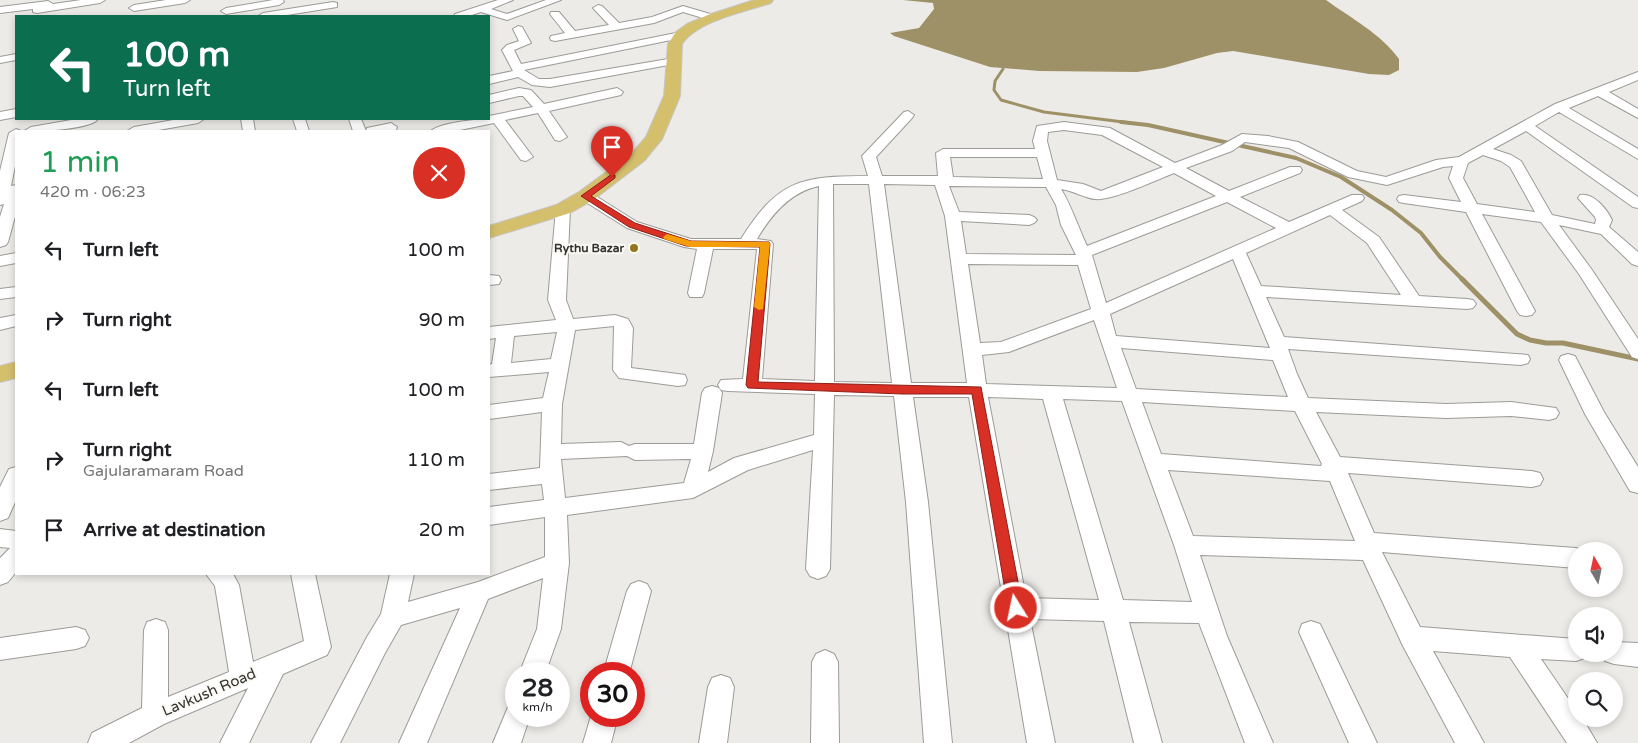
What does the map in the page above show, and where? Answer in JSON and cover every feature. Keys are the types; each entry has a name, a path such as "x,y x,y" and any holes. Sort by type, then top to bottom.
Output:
{"main road":[{"path":"490,232 564,209 586,196 638,157 654,139 672,96 675,44 681,34 713,18 767,0"},
{"path":"0,374 15,370"},
{"path":"0,380 15,375"}],"street":[{"path":"134,8 185,0"},
{"path":"225,8 251,0"},
{"path":"225,8 293,0"},
{"path":"490,24 556,0"},
{"path":"462,15 502,1"},
{"path":"268,15 332,2 339,15"},
{"path":"0,10 97,3"},
{"path":"167,3 167,15"},
{"path":"598,8 616,26"},
{"path":"481,9 507,17"},
{"path":"554,38 661,18 683,9 713,18"},
{"path":"555,14 573,35"},
{"path":"518,30 525,43 511,47 508,50 519,70 536,82 550,83 674,61"},
{"path":"490,80 519,70 681,34"},
{"path":"0,60 15,57"},
{"path":"746,244 760,220 780,198 807,184 826,180 943,180 1051,183 1078,187 1095,195 1103,195 1227,148 1242,138 1255,138 1293,145 1353,174 1387,181 1441,163 1462,161 1559,107 1638,76"},
{"path":"1599,91 1638,114"},
{"path":"490,120 618,92"},
{"path":"490,99 527,93 541,108 560,137"},
{"path":"1559,107 1638,156"},
{"path":"0,116 15,113"},
{"path":"908,114 868,156 876,180 917,502 938,743"},
{"path":"497,118 526,158"},
{"path":"35,130 88,120"},
{"path":"139,130 193,120"},
{"path":"445,130 488,120"},
{"path":"375,130 390,125"},
{"path":"1259,743 1207,612 1185,545 1109,341 1084,257 1069,225 1064,205 1051,183 1040,141 1042,129 1064,126 1105,131 1288,228"},
{"path":"1526,126 1638,204"},
{"path":"0,134 15,133"},
{"path":"0,201 15,141"},
{"path":"1482,150 1506,158 1516,164 1546,218 1586,273 1638,352"},
{"path":"1041,743 977,390 954,216 943,180 943,153 1043,153"},
{"path":"1462,161 1456,178 1526,311"},
{"path":"959,259 1084,257 1227,196 1295,170"},
{"path":"818,569 824,439 826,180"},
{"path":"7,235 15,194"},
{"path":"586,196 632,225 690,244 765,244 752,385"},
{"path":"971,349 1003,348 1100,312 1357,198"},
{"path":"1585,198 1602,215 1604,220 1600,229"},
{"path":"1404,199 1546,218 1600,229 1606,231 1638,260"},
{"path":"537,662 549,629 556,563 556,509 551,476 552,404 566,325 557,300 564,209"},
{"path":"1331,209 1373,240 1414,301"},
{"path":"954,216 1029,220"},
{"path":"696,293 706,243"},
{"path":"1237,250 1301,405 1333,464 1370,551 1412,638 1470,743"},
{"path":"0,261 15,258"},
{"path":"1254,291 1467,304"},
{"path":"0,294 15,292"},
{"path":"558,365 495,371 498,332 615,320 622,323 622,370 626,374 678,380"},
{"path":"0,324 15,321"},
{"path":"1109,341 1521,359"},
{"path":"1568,360 1595,414 1638,485"},
{"path":"693,490 720,389 752,385 1051,392 1301,405 1446,411 1511,409 1549,413"},
{"path":"1051,392 1114,611 1148,743"},
{"path":"490,412 552,404"},
{"path":"490,516 556,509 693,490 741,464 824,439"},
{"path":"551,452 703,451"},
{"path":"1154,461 1327,474 1333,464"},
{"path":"1333,464 1532,479"},
{"path":"490,482 551,476"},
{"path":"0,512 15,477"},
{"path":"0,538 15,540"},
{"path":"1370,551 1375,542 1568,557"},
{"path":"1185,545 1370,551"},
{"path":"393,617 479,592 556,563"},
{"path":"220,575 227,585 243,678"},
{"path":"303,575 318,647"},
{"path":"325,743 376,645 393,617 402,575"},
{"path":"619,662 639,591"},
{"path":"413,743 479,592"},
{"path":"1016,608 1207,612"},
{"path":"155,715 156,630"},
{"path":"1311,632 1363,743"},
{"path":"0,649 76,638"},
{"path":"1412,638 1568,649"},
{"path":"1517,645 1583,743"},
{"name":"Lavkush Road","path":"102,743 155,715 318,647"},
{"path":"825,662 825,743"},
{"path":"234,743 275,664"},
{"path":"713,743 720,687"},
{"path":"507,743 513,727"},
{"path":"597,743 602,727"}],"shaded area":[{"path":"903,0 1326,0 1383,41 1399,59 1399,70 1389,75 1369,74 1233,51 1217,53 1164,68 1137,72 1039,71 990,67 894,36 890,33 919,28 934,9 933,3"}],"waterway":[{"path":"1003,69 995,81 994,90 1001,100 1044,112 1131,123"},
{"path":"1121,122 1148,125 1296,158 1341,177 1392,210 1421,233 1440,257 1517,334 1530,340 1546,343 1563,343 1638,359"}],"slow traffic":[{"path":"667,237 690,244 765,244 759,307"}],"place":[{"name":"Rythu Bazar","path":"634,248"}],"route":[{"path":"612,177 586,196 632,225 690,244 765,244 752,385 902,390 977,390 1016,608"}]}
